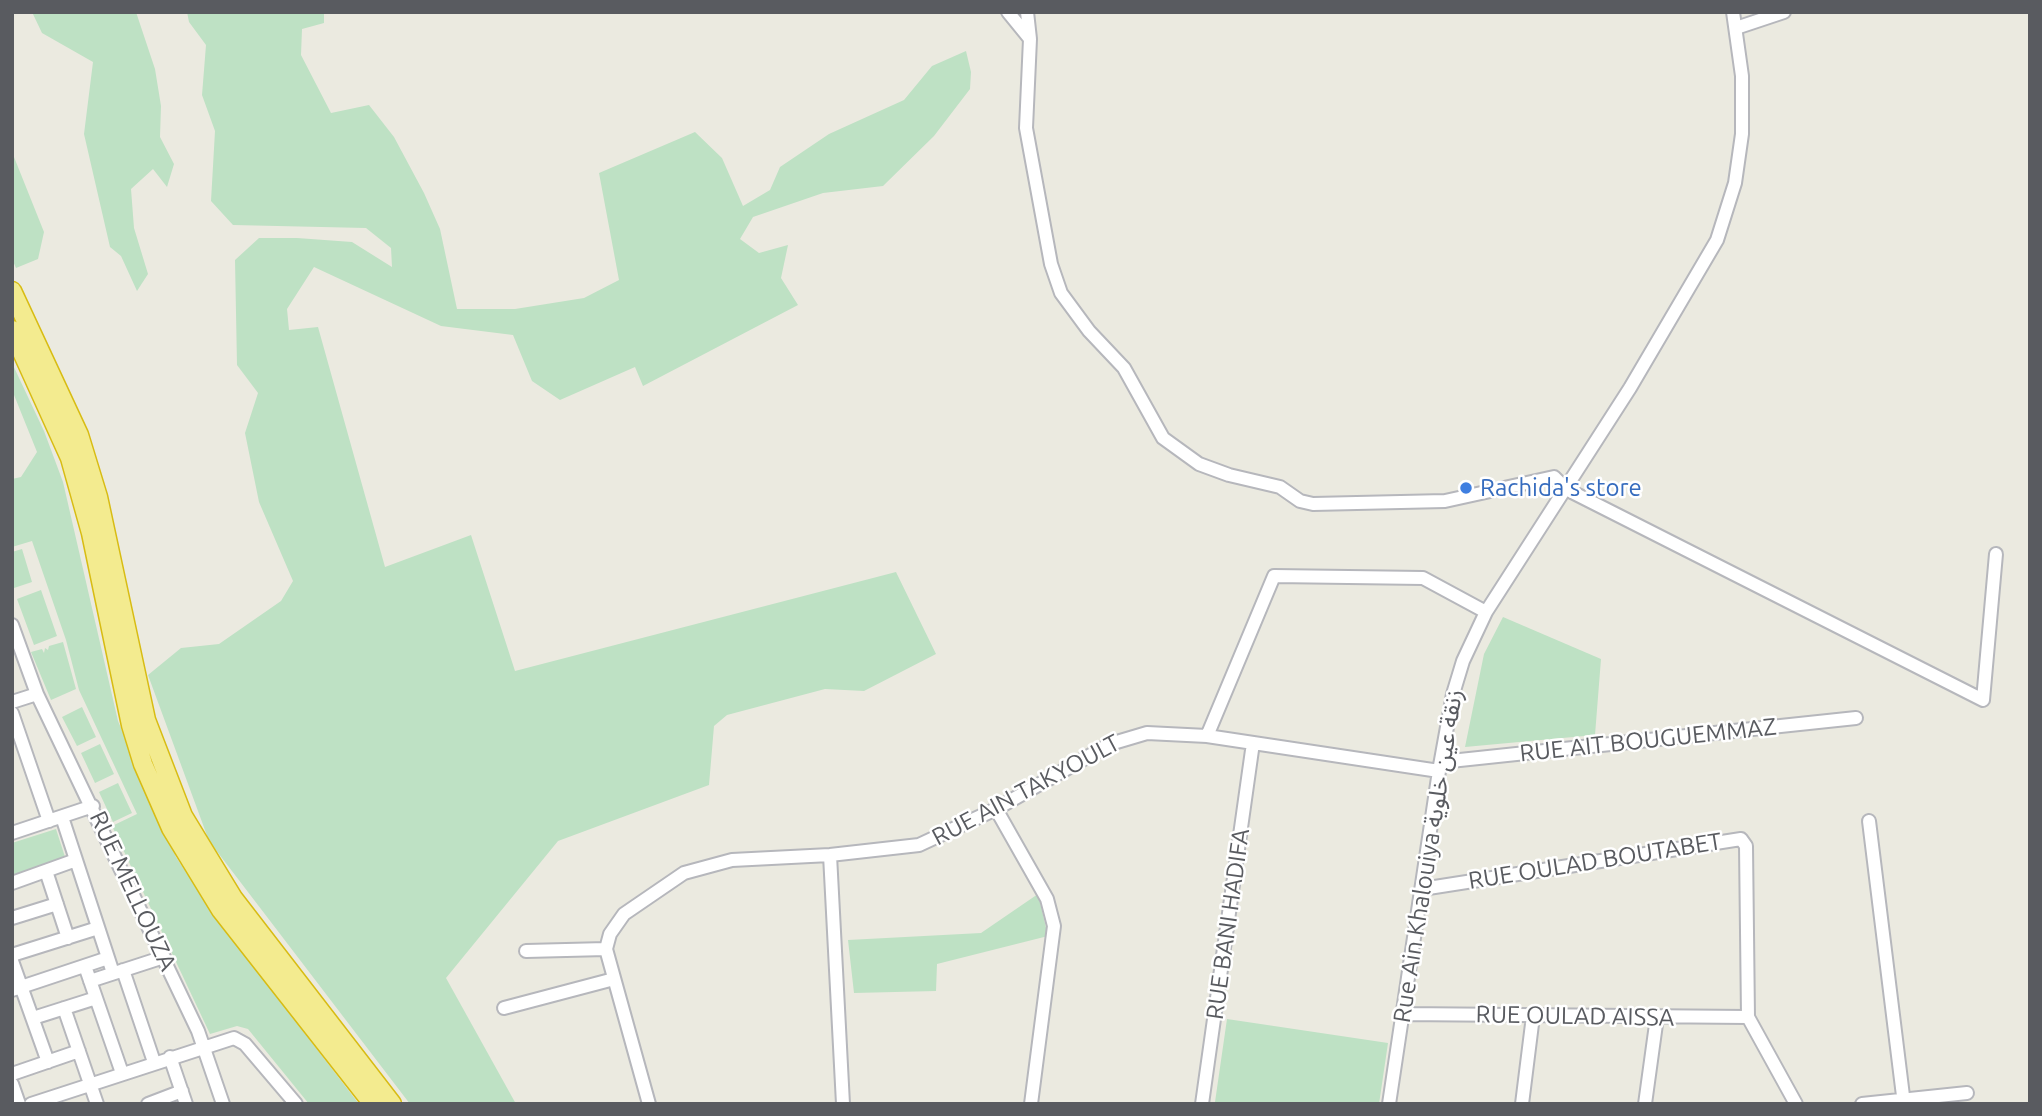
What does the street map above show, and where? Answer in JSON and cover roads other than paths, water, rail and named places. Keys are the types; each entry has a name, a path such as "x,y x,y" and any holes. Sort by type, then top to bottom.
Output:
{"highway":[{"path":"12,290 79,435 98,497 146,720 183,816 233,898 392,1104"},
{"path":"12,330 70,458 91,533 131,725 143,764 171,828 221,910 373,1104"}],"street":[{"path":"1008,12 1030,39"},
{"path":"1027,12 1030,39 1026,128 1056,280 1066,303 1128,374 1154,427 1170,445 1208,468 1280,486 1300,501 1313,504 1445,501 1553,477 1566,489 1983,700 1996,554"},
{"name":"Rue Ain Khalouiya زنقة عين خلوية","path":"1390,1104 1453,694 1467,650 1486,611 1566,489 1698,277 1717,240 1735,183 1742,134 1742,76 1733,12"},
{"path":"1736,28 1784,12"},
{"path":"1207,736 1270,580 1276,575 1423,578 1486,611"},
{"name":"RUE MELLOUZA","path":"12,625 37,694 93,806 203,1045 223,1104"},
{"path":"12,702 37,694"},
{"path":"12,713 49,821"},
{"name":"RUE AIT BOUGUEMMAZ","path":"1440,766 1856,718"},
{"name":"RUE AIN TAKYOULT","path":"606,949 610,934 624,914 684,873 732,860 830,855 919,845 996,809 1110,744 1133,735 1207,736 1440,766"},
{"name":"RUE BANI HADIFA","path":"1202,1104 1254,744"},
{"path":"13,831 93,806"},
{"path":"996,809 1047,899 1054,926 1031,1104"},
{"path":"62,817 108,958 118,972 154,1062"},
{"path":"1869,821 1904,1102"},
{"name":"RUE OULAD BOUTABET","path":"1422,889 1741,839 1746,846 1748,1017 1796,1104"},
{"path":"830,855 843,1104"},
{"path":"12,883 76,860"},
{"path":"46,871 68,937"},
{"path":"12,918 57,904"},
{"path":"12,955 98,928"},
{"path":"526,951 606,949 649,1104"},
{"path":"90,981 164,957"},
{"path":"17,988 108,958"},
{"path":"12,961 17,988 33,1018 48,1062"},
{"path":"85,966 122,1073"},
{"path":"504,1008 614,979"},
{"path":"33,1018 96,998"},
{"path":"64,1008 97,1104"},
{"name":"RUE OULAD AISSA","path":"1402,1014 1748,1017"},
{"path":"1522,1104 1533,1016"},
{"path":"1646,1104 1657,1017"},
{"path":"31,1104 61,1099 90,1084 203,1045 234,1038 240,1040 296,1104"},
{"path":"12,1074 79,1051"},
{"path":"153,1103 184,1097 170,1057"},
{"path":"12,1084 19,1104"},
{"path":"1862,1104 1966,1094"}],"place":[{"name":"Rachida's store","path":"1466,488"}]}
